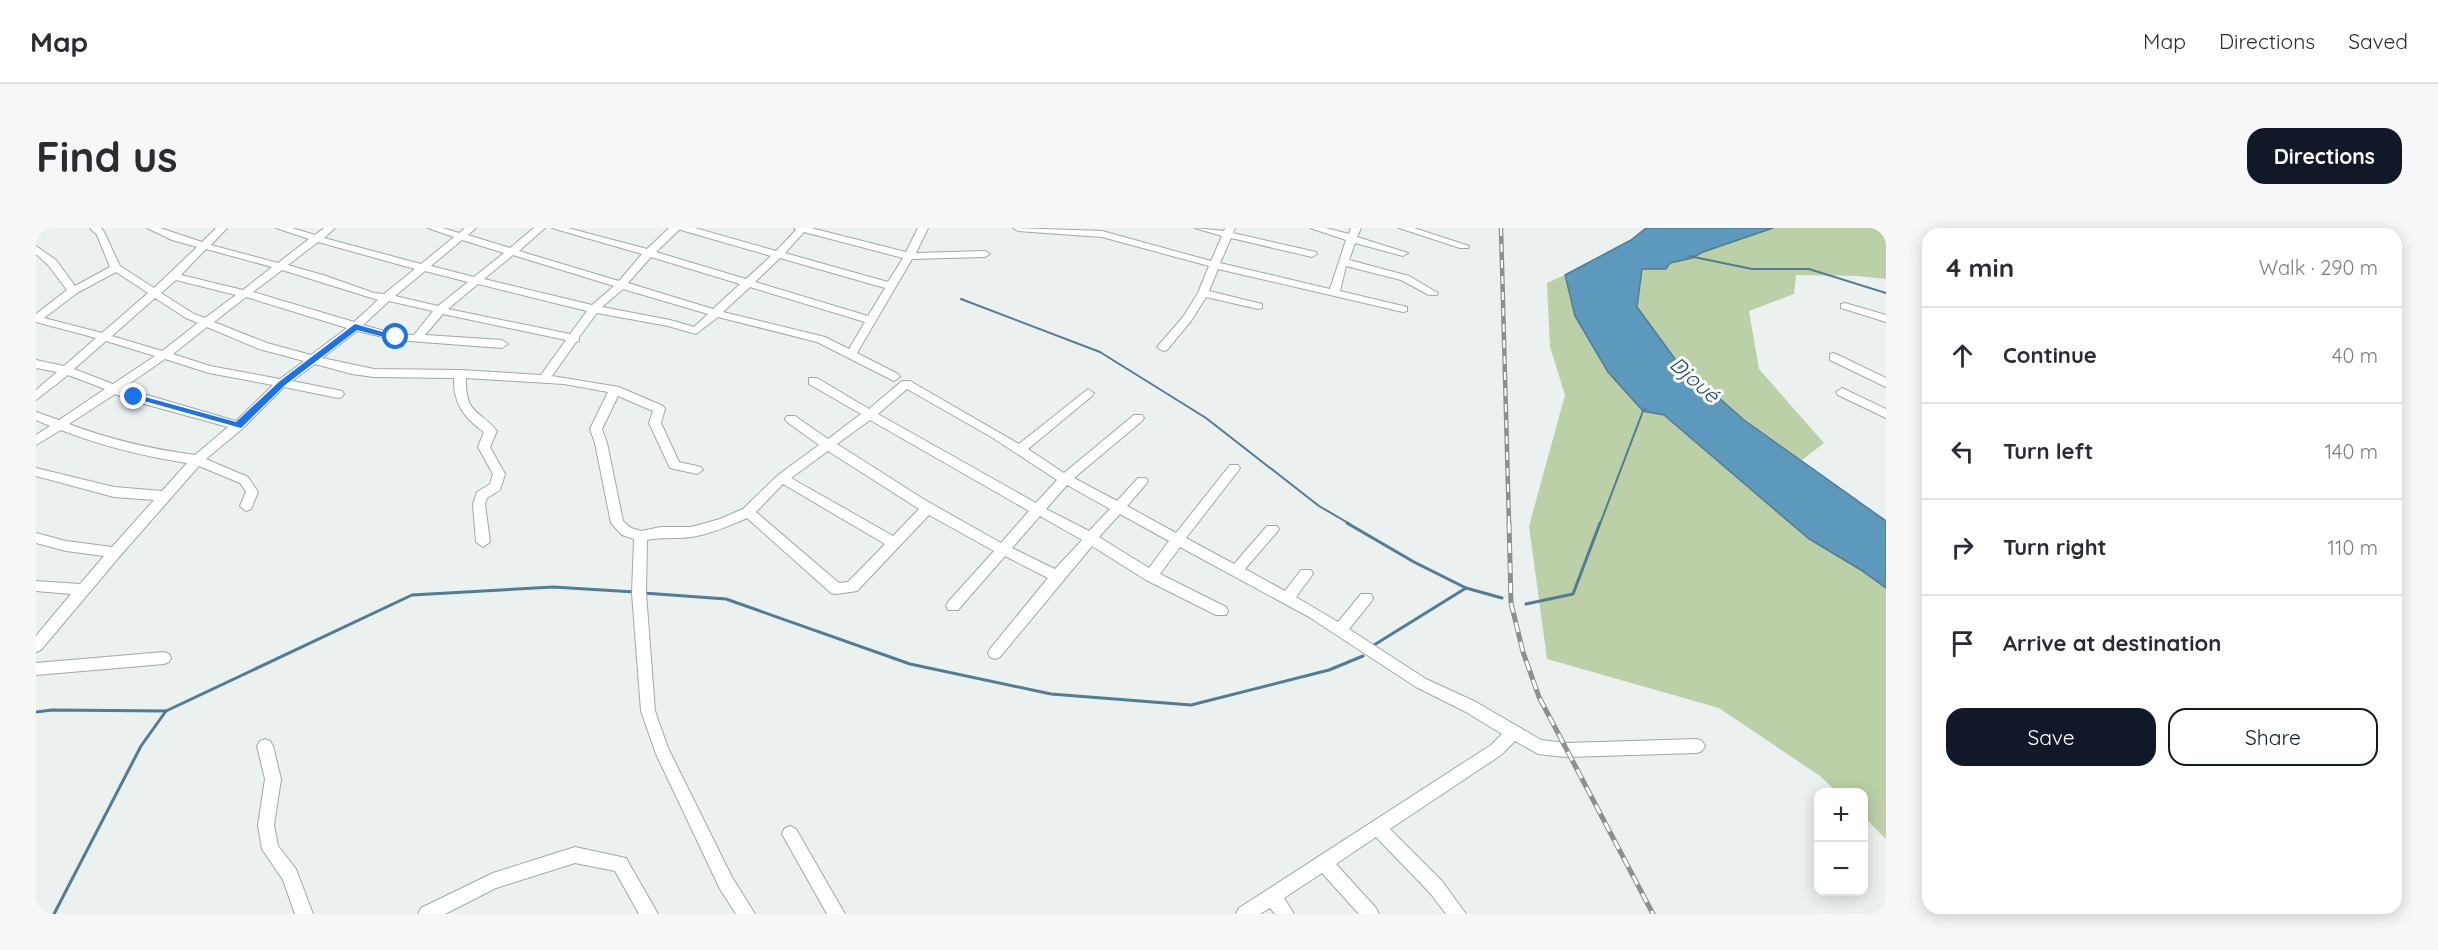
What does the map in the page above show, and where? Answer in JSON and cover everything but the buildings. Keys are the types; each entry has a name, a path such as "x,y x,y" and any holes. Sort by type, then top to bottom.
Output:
{"street":[{"path":"95,228 101,234 116,268 153,293 205,323 263,346 352,370 374,373 460,374 564,380 615,390 659,409 655,423 674,465 697,470"},
{"path":"152,228 372,296 575,339"},
{"path":"36,396 174,276 222,228"},
{"path":"281,228 474,280 594,309 669,323 696,332 778,255 801,228 909,256 985,254"},
{"path":"36,441 164,355 330,228"},
{"path":"433,228 466,232 511,250 620,286 715,314 821,339 852,353 867,364 894,377"},
{"path":"417,338 440,310 540,228"},
{"path":"558,228 649,253 869,320"},
{"path":"543,380 575,339 594,309 620,286 675,228"},
{"path":"684,228 891,286"},
{"path":"852,353 923,228"},
{"path":"1018,228 1104,231 1215,265 1403,309"},
{"path":"1200,228 1229,231 1312,254"},
{"path":"1315,228 1354,233 1403,253"},
{"path":"1404,228 1464,246"},
{"path":"1163,347 1187,319 1203,293 1229,231"},
{"path":"36,646 197,460 238,426 282,383 315,360 466,232"},
{"path":"1334,293 1354,233"},
{"path":"36,249 46,255 56,266 73,291"},
{"path":"1343,262 1405,278 1433,293"},
{"path":"36,319 73,291 116,268"},
{"path":"174,276 275,301 355,327 396,337 502,344"},
{"path":"1203,293 1258,306"},
{"path":"1845,306 1886,320"},
{"path":"36,319 105,337 209,369 338,394"},
{"path":"1833,357 1886,383"},
{"path":"36,364 67,370 114,390 238,426"},
{"path":"460,374 459,397 468,412 491,431 484,447 499,474 496,487 481,495 479,504 483,542"},
{"path":"813,381 1090,538 1151,576 1221,611"},
{"path":"615,390 599,421 596,435 601,443 617,523 627,532 641,536 661,532 701,531 748,512 782,478 870,414 906,384 1021,449 1065,479 1287,598 1421,683 1471,707 1538,747 1566,750 1697,746"},
{"path":"1842,392 1886,414"},
{"path":"1021,449 1088,393"},
{"path":"36,416 104,442 150,453 197,460 244,480 252,492 246,506"},
{"path":"953,606 1065,479 1137,418"},
{"path":"791,419 928,508 1001,550 1057,576"},
{"path":"1151,576 1177,539 1205,509 1234,468"},
{"path":"36,471 114,492 164,496"},
{"path":"782,478 895,543"},
{"path":"995,653 1057,576 1142,481"},
{"path":"748,512 836,589 852,587 928,508"},
{"path":"1236,570 1272,529"},
{"path":"641,536 639,593 648,711 661,749 721,873 746,914"},
{"path":"36,538 66,546 115,552"},
{"path":"1287,598 1306,574"},
{"path":"36,586 83,590"},
{"path":"1340,630 1366,598"},
{"path":"36,669 164,658"},
{"path":"1245,914 1496,750 1513,733"},
{"path":"264,746 273,779 266,825 270,849 290,874 304,914"},
{"path":"1377,827 1409,858 1457,914"},
{"path":"790,834 836,914"},
{"path":"427,914 493,881 575,855 620,864 650,914"},
{"path":"1324,863 1370,914"},
{"path":"1272,896 1286,914"}],"green space":[{"path":"1773,228 1886,228 1886,279 1796,275 1794,294 1749,311 1759,369 1824,443 1802,460 1744,420 1675,359 1637,307 1641,268 1665,269 1670,263 1692,258 1703,252"},
{"path":"1565,275 1575,316 1608,372 1643,411 1664,415 1809,539 1886,588 1886,839 1868,821 1868,788 1833,788 1820,776 1719,708 1547,659 1529,526 1565,395 1550,347 1547,283"}],"water":[{"name":"Djoué","path":"1646,228 1773,228 1703,252 1692,258 1670,263 1666,269 1642,269 1637,307 1675,359 1744,420 1886,521 1886,588 1809,539 1664,415 1643,411 1608,372 1575,316 1565,275 1631,240"}],"waterway":[{"path":"1689,256 1752,269 1809,269 1886,293"},
{"path":"961,299 1100,352 1206,418 1319,506 1350,524"},
{"path":"1600,524 1643,411 1646,409"},
{"path":"1347,523 1414,562 1466,588"},
{"path":"1526,604 1573,594 1600,523"},
{"path":"166,711 412,595 553,587 635,592"},
{"path":"1374,645 1466,588"},
{"path":"1466,588 1502,598"},
{"path":"644,593 726,599 910,664 1051,694 1191,705 1329,670 1363,656"},
{"path":"36,712 52,710 166,711"},
{"path":"54,914 141,746 166,711"}],"railway":[{"path":"1501,228 1509,524"},
{"path":"1509,523 1511,603 1523,652 1539,697 1653,914"}],"route":[{"path":"134,397 238,426 282,383 315,360 355,327 396,337"}]}
